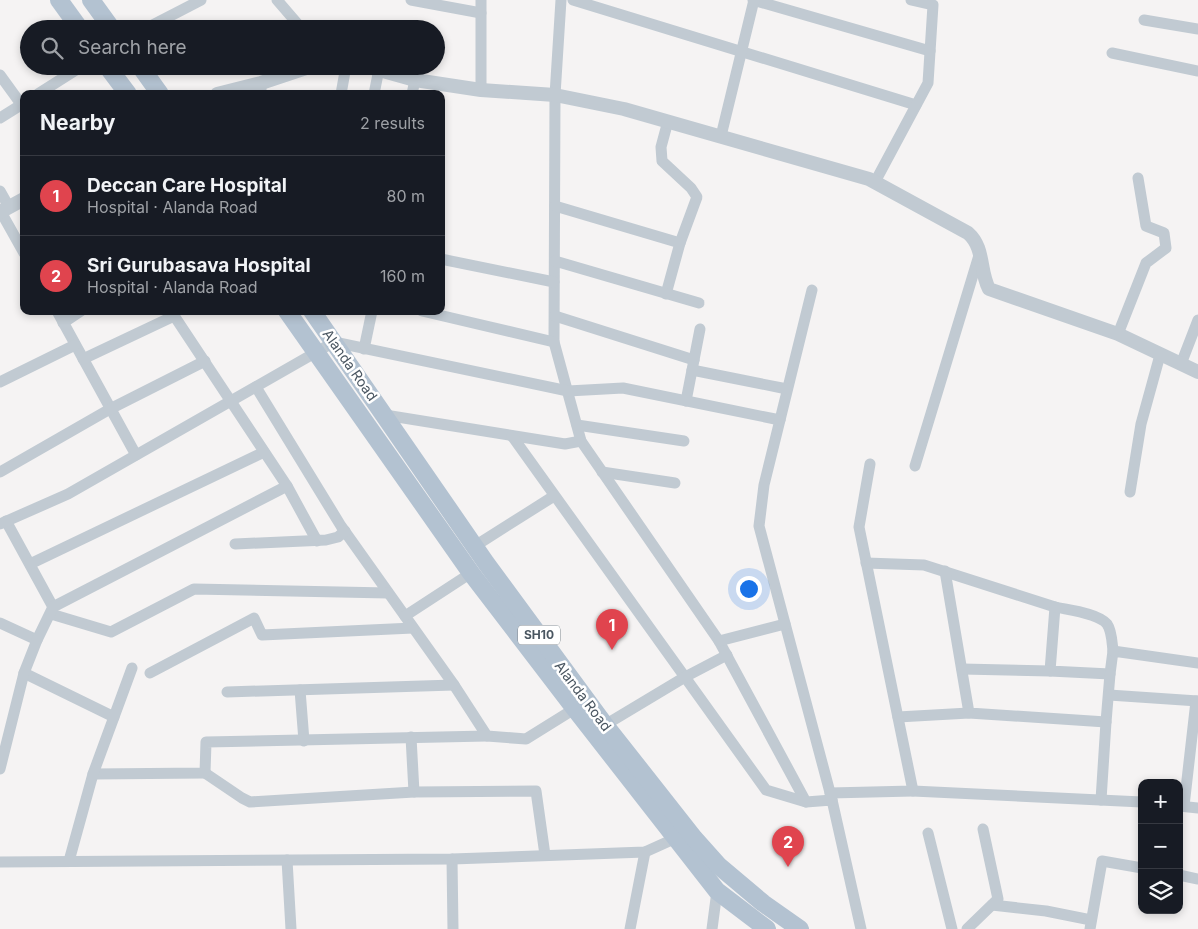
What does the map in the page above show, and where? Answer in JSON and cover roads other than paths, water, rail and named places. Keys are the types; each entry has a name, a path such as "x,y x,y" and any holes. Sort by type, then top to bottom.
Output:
{"main road":[{"path":"59,0 73,20"},
{"path":"91,0 105,20"},
{"path":"114,75 125,90"},
{"path":"146,75 157,90"},
{"name":"Alanda Road","path":"290,315 471,573 581,705 605,725 694,838 719,866 763,903 800,929"},
{"name":"Alanda Road","path":"315,315 475,546 581,705 676,838 717,891 768,929"}],"street":[{"path":"162,20 201,0"},
{"path":"277,0 294,20"},
{"path":"411,0 481,13"},
{"path":"481,0 481,90"},
{"path":"561,0 555,94 554,342 581,442 719,641 806,802"},
{"path":"572,0 916,105"},
{"path":"721,136 754,0 930,51"},
{"path":"875,182 928,84 933,5 911,0"},
{"path":"1144,20 1198,30"},
{"path":"1112,52 1198,71"},
{"path":"0,75 20,101"},
{"path":"44,90 68,75"},
{"path":"261,89 292,75"},
{"path":"341,90 344,75"},
{"path":"375,90 378,75"},
{"path":"391,75 414,87 555,94 624,108 869,179 968,233 975,240 980,251 985,282 989,289 1118,334 1198,372"},
{"path":"0,118 20,105"},
{"path":"666,294 680,243 696,197 691,188 662,161 661,147 668,121"},
{"path":"1118,334 1146,264 1166,248 1164,233 1146,226 1138,178"},
{"path":"0,191 3,210 20,245"},
{"path":"3,210 20,201"},
{"path":"555,206 680,243"},
{"path":"915,466 980,251"},
{"path":"445,260 554,282"},
{"path":"555,260 699,303"},
{"path":"812,290 764,485 758,526 832,796 860,929"},
{"path":"59,315 136,455"},
{"path":"63,323 75,315"},
{"path":"83,359 170,315"},
{"path":"173,315 287,486 316,541"},
{"path":"364,349 371,315"},
{"path":"439,315 554,342"},
{"path":"554,316 693,365 787,389"},
{"path":"1180,364 1198,320"},
{"path":"686,401 700,329"},
{"path":"388,593 194,589 111,632 52,611 30,564 3,522 68,494 334,342 568,391 623,388 780,420"},
{"path":"0,382 75,345"},
{"path":"1130,492 1141,424 1160,355"},
{"path":"0,472 110,409 204,360"},
{"path":"256,387 345,531 454,685 487,736"},
{"path":"385,415 565,444 581,442"},
{"path":"577,425 684,441"},
{"path":"512,436 766,790 806,802 832,796 913,791 1138,802"},
{"path":"30,564 264,452"},
{"path":"870,464 859,527 913,791"},
{"path":"602,472 675,483"},
{"path":"0,769 24,673 37,640 52,611 287,486"},
{"path":"475,546 554,496"},
{"path":"235,544 333,540 345,531"},
{"path":"866,563 924,564 1055,607 1094,616 1103,621 1110,630 1113,651 1101,800"},
{"path":"945,571 970,712"},
{"path":"405,616 471,573"},
{"path":"1050,671 1055,607"},
{"path":"150,673 254,618 262,635 413,628"},
{"path":"0,623 37,640"},
{"path":"719,641 785,624"},
{"path":"1113,651 1198,663"},
{"path":"605,725 685,677 727,655"},
{"path":"69,861 93,774 132,668"},
{"path":"962,669 1110,674"},
{"path":"24,673 114,716"},
{"path":"228,692 454,685"},
{"path":"300,690 304,741"},
{"path":"1109,695 1197,701 1183,799"},
{"path":"205,773 206,742 487,736 526,739 581,705"},
{"path":"898,717 970,712 1106,722"},
{"path":"411,737 414,792"},
{"path":"93,774 205,773 250,802 414,792 536,791 545,855"},
{"path":"1183,806 1198,808"},
{"path":"967,929 998,899 983,829"},
{"path":"928,833 952,929"},
{"path":"0,862 452,859 645,852 676,838 694,838"},
{"path":"630,929 645,852"},
{"path":"452,859 453,929"},
{"path":"287,860 291,929"},
{"path":"992,905 1046,911 1091,925 1102,861 1138,867"},
{"path":"1183,876 1198,878"},
{"path":"712,929 717,891"}],"place":[{"name":"Deccan Care Hospital","path":"612,650"},
{"name":"Sri Gurubasava Hospital","path":"788,867"}]}
